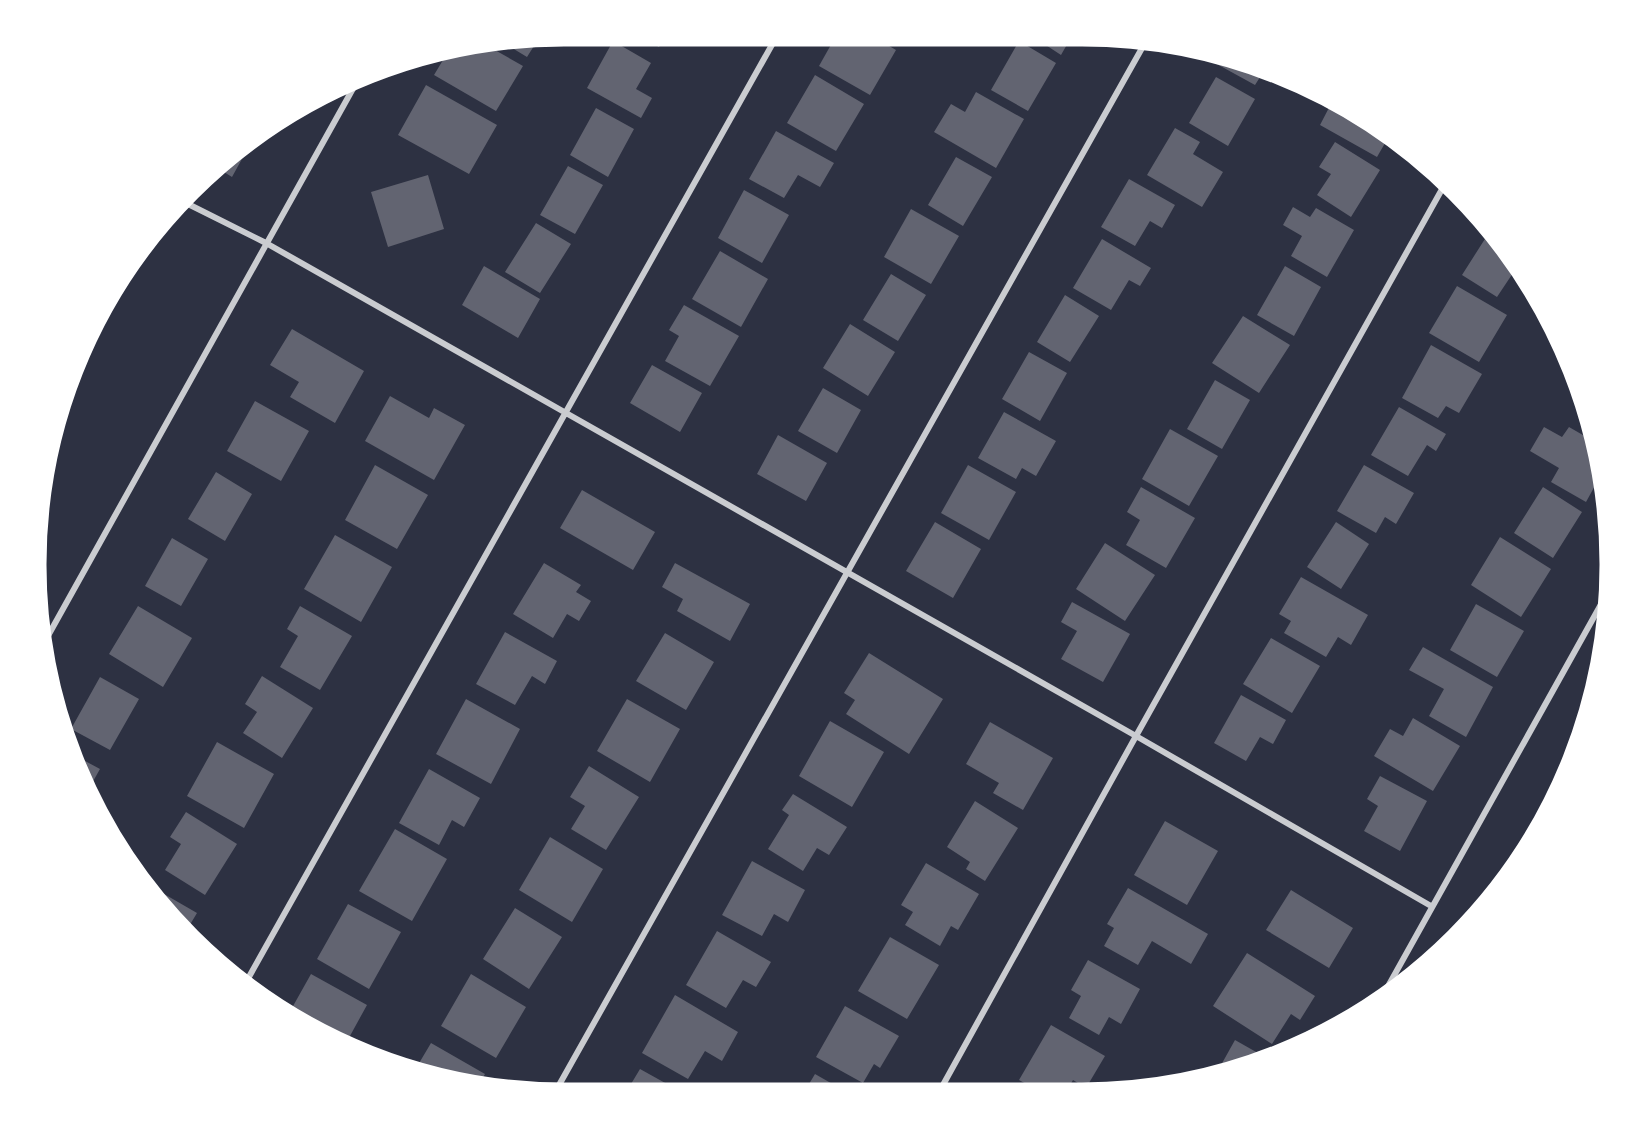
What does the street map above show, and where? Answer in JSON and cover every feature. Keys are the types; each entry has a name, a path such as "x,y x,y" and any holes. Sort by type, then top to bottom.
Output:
{"street":[{"path":"249,977 772,45"},
{"path":"560,1084 1142,48"},
{"path":"49,633 352,91"},
{"path":"944,1084 1441,190"},
{"path":"190,205 266,243 1136,736 1431,906"},
{"path":"1390,982 1599,609"}],"building":[{"path":"611,45 620,45 651,63 636,89 652,98 641,118 587,88"},
{"path":"831,45 888,45 896,50 870,95 819,66"},
{"path":"1017,45 1026,45 1056,63 1028,111 991,90"},
{"path":"1046,45 1067,45 1061,55"},
{"path":"534,46 527,57 512,48"},
{"path":"494,50 523,66 496,111 434,75 443,60"},
{"path":"1214,63 1260,77 1255,85"},
{"path":"815,75 864,104 836,151 787,123"},
{"path":"1216,77 1255,99 1228,146 1189,123"},
{"path":"426,85 497,125 469,174 398,135"},
{"path":"976,92 1024,119 996,168 934,132 951,104 965,112"},
{"path":"596,108 634,129 608,177 570,155"},
{"path":"1329,108 1385,143 1377,157 1320,125"},
{"path":"1175,128 1200,142 1193,154 1223,172 1202,207 1147,175"},
{"path":"776,131 834,163 820,187 798,175 784,198 749,179"},
{"path":"1335,142 1380,170 1351,217 1317,195 1331,174 1319,167"},
{"path":"244,155 232,177 224,172"},
{"path":"956,157 992,177 963,226 928,205"},
{"path":"568,166 603,185 575,234 540,215"},
{"path":"428,175 444,229 388,247 371,192"},
{"path":"1129,179 1175,205 1162,228 1150,221 1135,246 1101,227"},
{"path":"744,190 789,215 762,263 718,238"},
{"path":"1293,207 1310,217 1316,208 1354,230 1327,277 1291,256 1302,236 1283,225"},
{"path":"911,209 959,236 931,284 884,257"},
{"path":"536,223 571,244 540,293 505,272"},
{"path":"1486,238 1512,275 1497,297 1462,275"},
{"path":"1102,239 1151,268 1140,286 1129,280 1111,310 1073,288"},
{"path":"720,251 768,279 741,327 692,299"},
{"path":"484,266 540,299 518,338 462,305"},
{"path":"1285,266 1321,287 1294,336 1257,315"},
{"path":"891,274 926,295 898,341 863,320"},
{"path":"1457,286 1507,315 1479,362 1429,333"},
{"path":"1065,295 1099,316 1070,362 1037,342"},
{"path":"684,305 739,336 710,386 665,361 679,336 669,330"},
{"path":"1243,316 1290,345 1259,393 1212,363"},
{"path":"850,324 895,352 868,396 823,368"},
{"path":"292,329 364,371 335,423 290,397 299,382 270,365"},
{"path":"1431,345 1482,374 1459,413 1446,406 1438,418 1402,398"},
{"path":"1029,352 1067,373 1040,421 1002,399"},
{"path":"652,365 702,393 680,432 630,403"},
{"path":"1215,380 1250,400 1222,449 1187,429"},
{"path":"823,388 861,410 837,453 798,431"},
{"path":"390,396 429,418 434,408 465,425 434,480 365,441"},
{"path":"255,401 309,431 281,481 227,451"},
{"path":"1399,407 1446,434 1436,451 1427,445 1408,476 1371,455"},
{"path":"1004,412 1056,441 1036,476 1022,468 1016,479 978,458"},
{"path":"1544,427 1562,437 1569,427 1584,436 1595,486 1586,502 1551,482 1559,468 1530,451"},
{"path":"1170,429 1218,456 1189,506 1142,479"},
{"path":"778,435 827,463 806,501 757,474"},
{"path":"375,465 428,495 397,549 345,520"},
{"path":"968,465 1016,492 989,540 941,513"},
{"path":"1364,465 1414,493 1396,524 1385,517 1376,533 1337,511"},
{"path":"216,472 252,494 225,541 188,519"},
{"path":"1141,487 1195,518 1166,568 1126,545 1140,520 1127,512"},
{"path":"1543,487 1582,512 1553,558 1514,533"},
{"path":"582,490 655,532 633,570 560,528"},
{"path":"935,522 981,549 953,598 906,571"},
{"path":"1336,522 1369,544 1341,589 1307,567"},
{"path":"335,535 392,567 361,622 304,589"},
{"path":"1500,537 1551,569 1521,617 1471,585"},
{"path":"172,538 208,559 181,606 145,586"},
{"path":"1105,543 1155,575 1125,621 1076,589"},
{"path":"544,563 581,585 576,592 591,601 579,621 567,614 553,638 513,614"},
{"path":"675,563 750,604 730,641 677,611 683,599 662,587"},
{"path":"1301,577 1368,615 1351,645 1338,637 1326,657 1284,633 1291,621 1279,614"},
{"path":"1072,602 1130,634 1103,682 1061,659 1077,631 1061,622"},
{"path":"1476,604 1524,631 1497,677 1450,650"},
{"path":"138,606 192,638 163,687 109,654"},
{"path":"300,606 352,636 320,690 280,667 298,636 287,629"},
{"path":"505,632 557,661 545,684 532,676 515,705 476,684"},
{"path":"665,633 714,662 686,710 636,681"},
{"path":"1271,638 1320,666 1292,713 1243,684"},
{"path":"1423,647 1493,687 1466,737 1429,716 1444,689 1409,670"},
{"path":"869,653 943,699 909,754 846,714 855,700 844,693"},
{"path":"262,676 313,708 282,758 243,733 257,712 245,704"},
{"path":"100,677 139,699 110,750 72,727"},
{"path":"1241,695 1286,720 1273,744 1260,737 1246,761 1214,743"},
{"path":"466,699 520,729 491,784 436,754"},
{"path":"627,699 680,729 650,782 597,751"},
{"path":"1413,718 1460,746 1433,791 1374,756 1390,729 1403,736"},
{"path":"830,721 884,752 852,807 799,776"},
{"path":"990,722 1053,758 1023,810 993,793 999,783 966,764"},
{"path":"217,742 274,774 244,828 187,796"},
{"path":"84,760 100,769 93,781"},
{"path":"589,766 639,797 606,850 571,829 585,806 570,797"},
{"path":"429,769 480,798 464,827 452,820 439,845 399,823"},
{"path":"1380,776 1427,801 1400,851 1364,831 1378,806 1367,799"},
{"path":"793,794 847,827 829,855 817,848 803,871 768,849 789,815 782,810"},
{"path":"975,801 1018,828 985,881 966,869 970,862 947,847"},
{"path":"186,812 237,844 205,895 165,870 181,844 170,837"},
{"path":"1165,821 1218,851 1187,905 1134,875"},
{"path":"395,829 447,859 412,921 359,891"},
{"path":"550,837 603,869 572,922 519,890"},
{"path":"752,861 805,890 788,922 774,914 762,936 722,915"},
{"path":"926,863 979,894 958,930 951,926 940,946 905,925 913,912 901,905"},
{"path":"1128,888 1208,934 1191,964 1152,941 1138,965 1104,946 1114,928 1107,924"},
{"path":"1291,890 1353,928 1329,968 1266,930"},
{"path":"162,893 197,913 190,924"},
{"path":"348,904 401,932 369,989 317,959"},
{"path":"515,908 562,937 529,989 483,959"},
{"path":"717,931 771,962 756,987 743,980 726,1008 686,985"},
{"path":"890,937 939,965 907,1019 858,991"},
{"path":"1247,953 1315,996 1300,1020 1291,1014 1272,1044 1213,1006"},
{"path":"1088,960 1140,989 1121,1024 1109,1017 1099,1035 1069,1018 1081,996 1071,990"},
{"path":"311,974 367,1005 350,1037 293,1006"},
{"path":"471,974 526,1007 496,1058 441,1026"},
{"path":"675,995 738,1032 722,1061 705,1051 688,1079 642,1053"},
{"path":"845,1006 899,1036 880,1068 874,1064 863,1083 816,1057"},
{"path":"1051,1025 1105,1056 1088,1084 1080,1084 1073,1080 1071,1084 1026,1084 1019,1080"},
{"path":"1235,1040 1257,1053 1248,1056 1221,1064"},
{"path":"431,1043 485,1074 483,1078 419,1063"},
{"path":"640,1069 667,1084 631,1084"},
{"path":"815,1074 832,1084 809,1084"}]}
